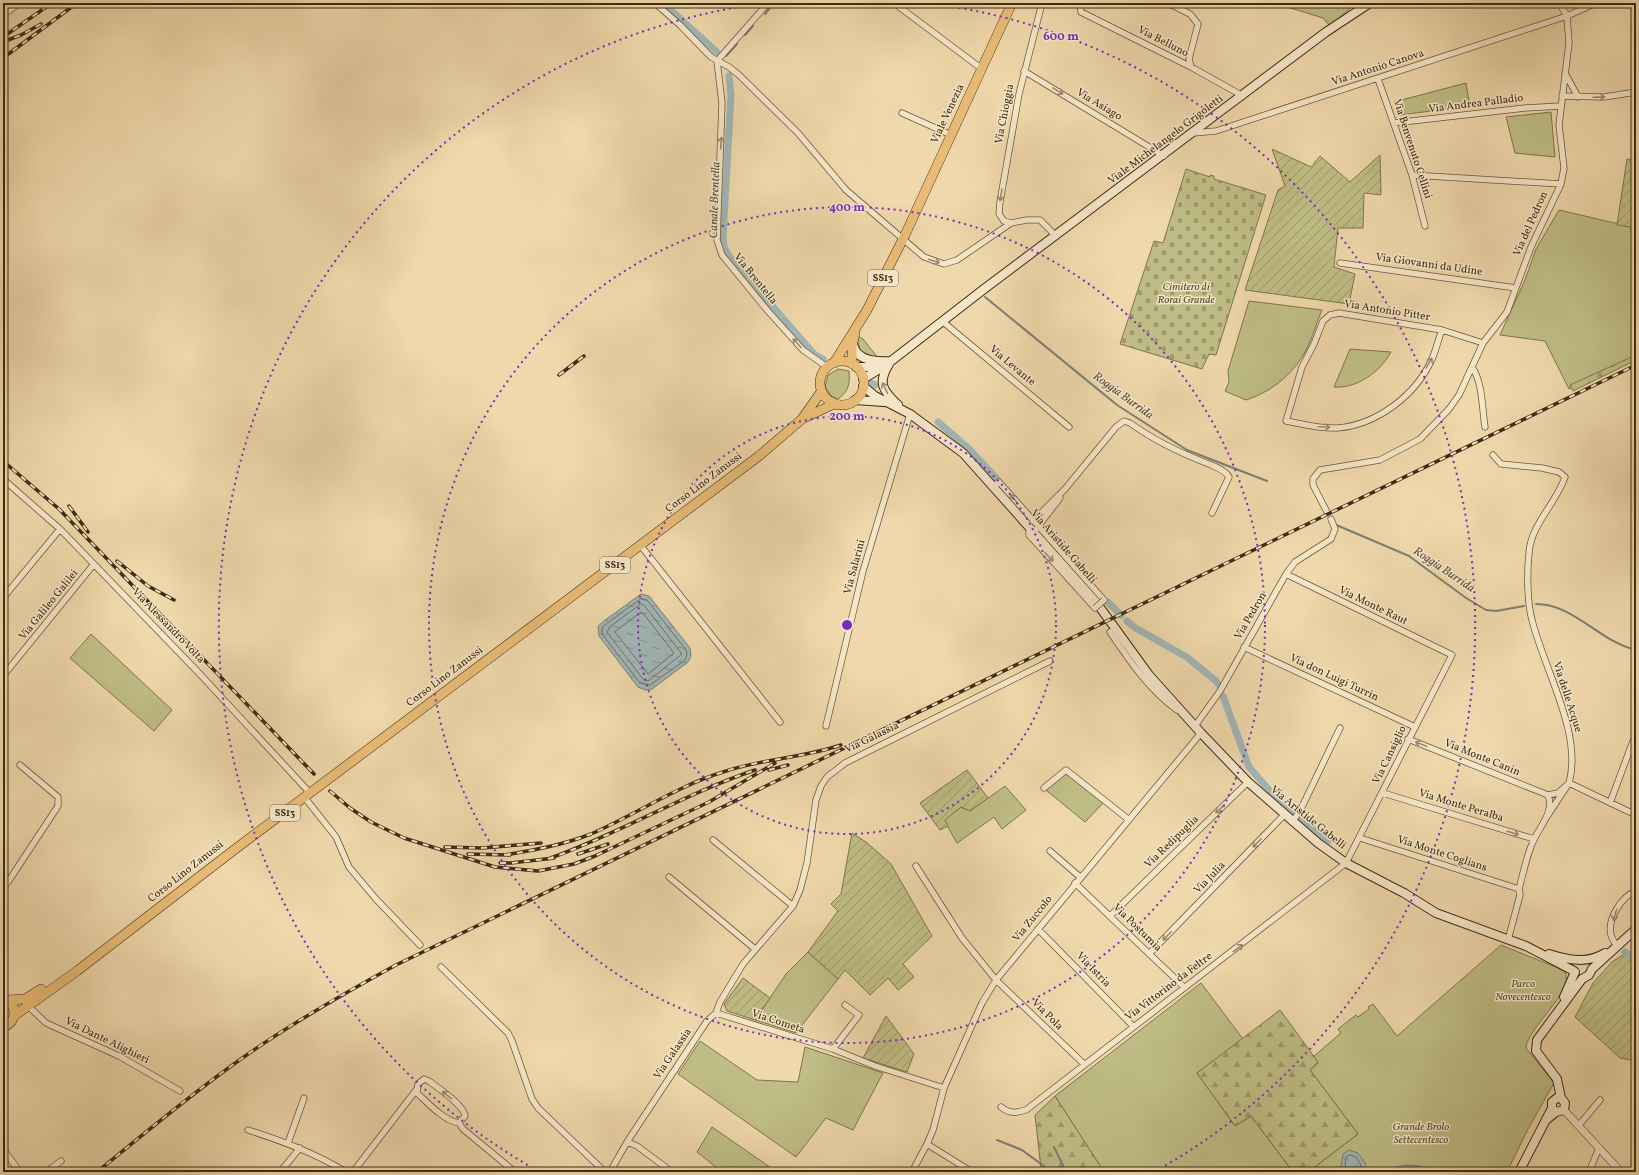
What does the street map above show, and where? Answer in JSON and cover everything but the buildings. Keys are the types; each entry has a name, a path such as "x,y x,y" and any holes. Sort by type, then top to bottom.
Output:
{"main road":[{"name":"Viale Venezia","path":"904,237 1012,3"},
{"name":"Viale Michelangelo Grigoletti","path":"942,321 1164,156 1326,32 1370,3"},
{"name":"SS13","path":"860,321 904,237"},
{"path":"860,321 821,376 821,392 834,404 845,405 855,400 859,396 863,382 942,321"},
{"path":"860,321 853,340 854,365 863,382"},
{"path":"853,340 855,350 863,357 875,361 891,361"},
{"path":"830,365 840,361 854,365 873,367 891,361"},
{"name":"Via Aristide Gabelli","path":"891,361 882,378 884,390 907,412 963,453 1034,526 1096,602 1150,675 1248,782 1284,815 1294,819 1346,863 1404,893 1436,913 1526,946 1570,959 1579,960"},
{"name":"Via Aristide Gabelli","path":"863,382 885,402 907,412"},
{"name":"Corso Lino Zanussi","path":"3,1027 11,1023 14,1016 641,546 758,456 802,419 821,392"},
{"name":"Via Aristide Gabelli","path":"855,400 885,402"},
{"name":"Corso Lino Zanussi","path":"802,419 834,404"},
{"path":"1518,1172 1546,1120 1559,1109 1559,1088 1557,1079 1540,1058 1536,1048 1537,1040 1579,982 1636,929"},
{"name":"Via Aristide Gabelli","path":"1526,946 1574,972"},
{"path":"1557,1014 1574,972 1574,965 1579,960 1588,961 1600,957 1617,946"},
{"name":"Corso Lino Zanussi","path":"5,999 18,1000 32,995 74,966 99,952"},
{"path":"1588,961 1592,969"},
{"path":"1574,972 1579,977 1586,977"},
{"path":"5,999 13,1006 14,1016"},
{"path":"1559,1098 1552,1102 1559,1109"}],"street":[{"path":"3,15 20,3"},
{"path":"655,3 716,61 729,67 798,133 846,190 904,237 924,258 944,264 957,260 1011,223 1027,220 1040,220 1056,236"},
{"path":"716,61 768,3"},
{"path":"894,3 982,69"},
{"name":"Via Chioggia","path":"1011,223 1004,221 999,214 1006,160 1024,71 1042,3"},
{"name":"Via Belluno","path":"1080,3 1081,12 1191,67 1243,96"},
{"path":"1168,3 1190,14 1198,24 1188,59 1191,67"},
{"path":"1559,3 1567,16"},
{"name":"Via Antonio Canova","path":"1193,134 1216,131 1378,79 1567,16 1596,3"},
{"name":"Via del Pedron","path":"1472,367 1483,343 1507,312 1531,247 1561,184 1564,168 1559,125 1569,43 1567,16"},
{"name":"Via Brentella","path":"716,61 722,103 717,234 722,255 767,310 803,350 830,365"},
{"name":"Via Asiago","path":"1024,71 1164,156"},
{"path":"1565,73 1578,98"},
{"name":"Via Benvenuto Cellini","path":"1378,79 1412,175 1425,226"},
{"path":"1562,96 1578,98 1604,97 1636,92"},
{"name":"Via Andrea Palladio","path":"1394,124 1525,108 1561,106"},
{"path":"902,113 951,135"},
{"path":"1412,175 1561,184"},
{"name":"Via Giovanni da Udine","path":"1340,263 1516,288"},
{"name":"Via Antonio Pitter","path":"1442,330 1431,360 1420,377 1411,390 1388,410 1372,418 1338,428 1320,427 1286,421 1302,367 1314,344 1323,320 1330,315 1339,313 1442,330 1483,343"},
{"name":"Via Levante","path":"942,321 1069,427"},
{"path":"1472,367 1476,373 1478,382 1485,427"},
{"path":"1327,512 1313,485 1313,479 1320,470 1380,460 1420,439 1449,409 1459,395 1472,367"},
{"name":"Via Salarini","path":"826,726 864,572 907,412"},
{"path":"1034,526 1104,600 1095,608 1029,535 1034,526 1116,427 1122,422 1127,422 1158,442 1218,468 1228,474 1228,483 1212,513"},
{"name":"Via delle Acque","path":"1492,455 1501,464 1542,468 1559,472 1565,477 1561,487 1530,540 1528,554 1531,618 1568,724 1572,773 1569,783 1534,839 1519,889 1520,896 1508,940"},
{"name":"Via Alessandro Volta","path":"3,479 60,529 94,564 308,796 336,837 349,866 376,899 420,945"},
{"name":"Via Pedron","path":"1198,729 1286,574 1295,562 1331,539 1335,533 1335,528 1331,519"},
{"path":"3,598 60,529"},
{"path":"641,546 780,722"},
{"name":"Via Galileo Galilei","path":"3,676 94,564"},
{"name":"Via Monte Raut","path":"1286,574 1452,655"},
{"name":"Via Aristide Gabelli","path":"1110,632 1137,671 1160,698 1186,716"},
{"name":"Via don Luigi Turrin","path":"1244,647 1415,727"},
{"name":"Via Cansiglio","path":"1346,863 1452,655"},
{"name":"Via Galassia","path":"610,1172 627,1142 707,1021 716,1013 720,1002 734,977 755,949 793,906 800,890 807,863 816,800 821,786 834,770 844,763 1050,661"},
{"path":"1294,819 1300,811 1340,728"},
{"name":"Via Zuccolo","path":"912,1172 927,1144 940,1109 944,1088 982,1003 996,980 1128,819 1198,729"},
{"name":"Via Monte Canin","path":"1408,739 1548,795"},
{"path":"1610,803 1633,741 1636,742"},
{"path":"3,886 8,882 58,806 58,797 20,765"},
{"path":"1044,788 1066,770 1128,819"},
{"name":"Via Redipuglia","path":"1110,916 1248,782"},
{"path":"1548,815 1550,804 1548,795 1558,793 1569,783 1636,815"},
{"name":"Via Monte Peralba","path":"1382,792 1534,839"},
{"name":"Via Julia","path":"1150,954 1284,815"},
{"name":"Via Monte Coglians","path":"1360,838 1519,889"},
{"path":"713,840 793,906"},
{"path":"1050,851 1080,877"},
{"name":"Via Vittorino da Feltre","path":"1001,1107 1008,1112 1026,1110 1346,863"},
{"name":"Via Pola","path":"916,866 962,938 996,980 1084,1064"},
{"path":"669,877 755,949"},
{"name":"Via Postumia","path":"1075,883 1184,987"},
{"path":"1617,946 1610,931 1616,910 1628,894 1636,891"},
{"name":"Via Istria","path":"1038,929 1133,1026"},
{"path":"441,967 508,1033 532,1099 538,1108 605,1172"},
{"path":"833,1049 859,1015 845,1004"},
{"name":"Via Dante Alighieri","path":"28,1006 46,1023 119,1056 180,1091"},
{"name":"Via Cometa","path":"716,1013 833,1049 875,1066 944,1088"},
{"path":"353,1172 417,1089 418,1084 424,1079 434,1085 465,1111 465,1116 459,1123"},
{"path":"417,1089 417,1093 428,1103 452,1122 459,1123 464,1129 515,1172"},
{"path":"288,1143 304,1098"},
{"path":"1579,1126 1600,1100"},
{"path":"1559,1109 1579,1126 1621,1172"},
{"path":"248,1130 300,1148 326,1160 346,1172"},
{"path":"627,1142 637,1146 672,1172"},
{"path":"927,1144 972,1172"},
{"path":"280,1172 300,1148"},
{"path":"1589,1172 1599,1148"},
{"path":"3,1149 20,1172"},
{"path":"46,1172 61,1161"}],"green space":[{"path":"1282,3 1356,3 1330,26 1323,18 1281,5"},
{"path":"1466,83 1470,106 1400,115 1394,102"},
{"path":"1551,112 1555,157 1515,153 1506,117"},
{"path":"1272,149 1311,167 1320,156 1350,182 1380,155 1381,195 1364,193 1363,228 1338,228 1334,267 1355,274 1349,304 1245,290 1278,190 1285,186"},
{"path":"1627,159 1636,161 1636,228 1617,225"},
{"name":"Cimitero di Rorai Grande","path":"1186,169 1210,177 1210,175 1214,176 1214,179 1266,195 1216,355 1209,354 1202,369 1120,344 1154,241 1163,243"},
{"path":"1559,210 1636,228 1636,355 1569,389 1545,341 1500,335 1525,280 1536,249"},
{"path":"1249,301 1322,310 1309,344 1298,363 1284,379 1266,391 1246,400 1225,391 1229,382 1228,371"},
{"path":"858,336 863,339 878,358 869,356 862,352 859,346"},
{"path":"1350,349 1391,352 1387,359 1375,372 1360,382 1343,387 1334,387"},
{"path":"1636,355 1636,360 1573,391 1570,385"},
{"path":"838,369 849,371 849,383 847,390 838,399 831,396 825,386 828,375"},
{"path":"91,634 172,710 154,731 70,658"},
{"path":"967,770 988,798 970,811 961,807 945,820 948,826 940,830 920,803"},
{"path":"1066,773 1103,803 1085,822 1046,790"},
{"path":"1005,786 1026,810 1002,829 994,817 957,843 944,820 961,807 970,811"},
{"path":"852,833 866,842 891,864 932,936 903,964 914,977 898,990 888,978 870,995 845,970 838,979 808,952 838,911 831,904 841,894"},
{"path":"1501,945 1558,968 1565,972 1566,980 1557,999 1528,1040 1526,1048 1554,1083 1528,1129 1507,1172 1308,1172 1358,1134 1310,1070 1318,1063 1314,1056 1341,1033 1338,1029 1356,1015 1358,1017 1373,1004 1397,1036"},
{"path":"808,952 838,979 796,1033 755,1020 786,974"},
{"path":"1624,954 1636,961 1636,1061 1620,1058 1575,1017 1593,983 1612,962"},
{"path":"743,978 770,998 755,1020 727,1011 724,1004"},
{"path":"1201,983 1243,1039 1197,1073 1235,1126 1251,1116 1293,1172 1104,1172 1055,1096"},
{"path":"1280,1010 1318,1062 1310,1070 1358,1134 1308,1172 1293,1172 1251,1116 1235,1126 1197,1073"},
{"path":"886,1016 914,1054 907,1072 863,1058"},
{"path":"700,1041 757,1080 798,1082 805,1047 883,1073 853,1130 826,1118 796,1157 678,1074"},
{"path":"1055,1096 1104,1172 1045,1172 1041,1168 1035,1115"},
{"path":"712,1127 777,1172 722,1172 697,1152"}],"water":[{"path":"641,594 649,596 690,648 691,656 688,662 652,689 645,690 638,687 599,636 598,626"},
{"path":"1349,1150 1358,1153 1366,1165 1361,1172 1346,1172 1341,1167 1343,1154"},
{"path":"1407,1165 1420,1166 1427,1172 1389,1172 1391,1168"}],"waterway":[{"name":"Canale Brentella","path":"663,3 717,52"},
{"path":"765,14 774,3"},
{"path":"745,35 753,26"},
{"path":"726,56 737,44"},
{"name":"Canale Brentella","path":"729,76 731,95 723,237 724,247 729,256 814,354 823,359"},
{"name":"Roggia Burrida","path":"985,297 1117,405 1187,450 1267,481"},
{"name":"Canale Brentella","path":"871,383 875,385"},
{"name":"Canale Brentella","path":"938,422 967,447 997,479"},
{"name":"Roggia Burrida","path":"1334,524 1409,556 1466,598 1486,610 1496,611 1524,606"},
{"name":"Canale Brentella","path":"1108,602 1121,615"},
{"name":"Roggia Burrida","path":"1536,604 1563,610 1623,646 1636,650"},
{"name":"Canale Brentella","path":"1127,621 1134,627 1188,658 1218,684"},
{"name":"Canale Brentella","path":"1223,696 1249,767 1276,798 1328,841"},
{"name":"Canale Brentella","path":"1625,952 1636,958"},
{"path":"997,1140 1022,1150 1052,1172"},
{"path":"1054,1147 1066,1172"}],"railway":[{"path":"3,37 52,3"},
{"path":"3,58 77,3"},
{"path":"3,42 21,35 41,24"},
{"path":"559,375 584,356"},
{"path":"97,1172 222,1072 278,1034 317,1010 396,965 1636,365"},
{"path":"3,461 59,509 314,774"},
{"path":"69,506 88,532"},
{"path":"117,561 148,586 174,600"},
{"path":"505,855 559,844 591,834 689,785 723,772 752,764 812,753 841,745"},
{"path":"330,791 350,808 371,822 404,838 495,867 538,871 574,864 595,856 709,802 775,763"},
{"path":"769,770 788,765"},
{"path":"548,859 600,838 703,791 755,770"},
{"path":"445,847 482,848 541,843"},
{"path":"578,854 608,844"},
{"path":"468,854 510,855"},
{"path":"500,863 554,858"}],"park label":[{"name":"Parco Novecentesco","path":"1523,990"},
{"name":"Grande Brolo Settecentesco","path":"1421,1133"}]}
